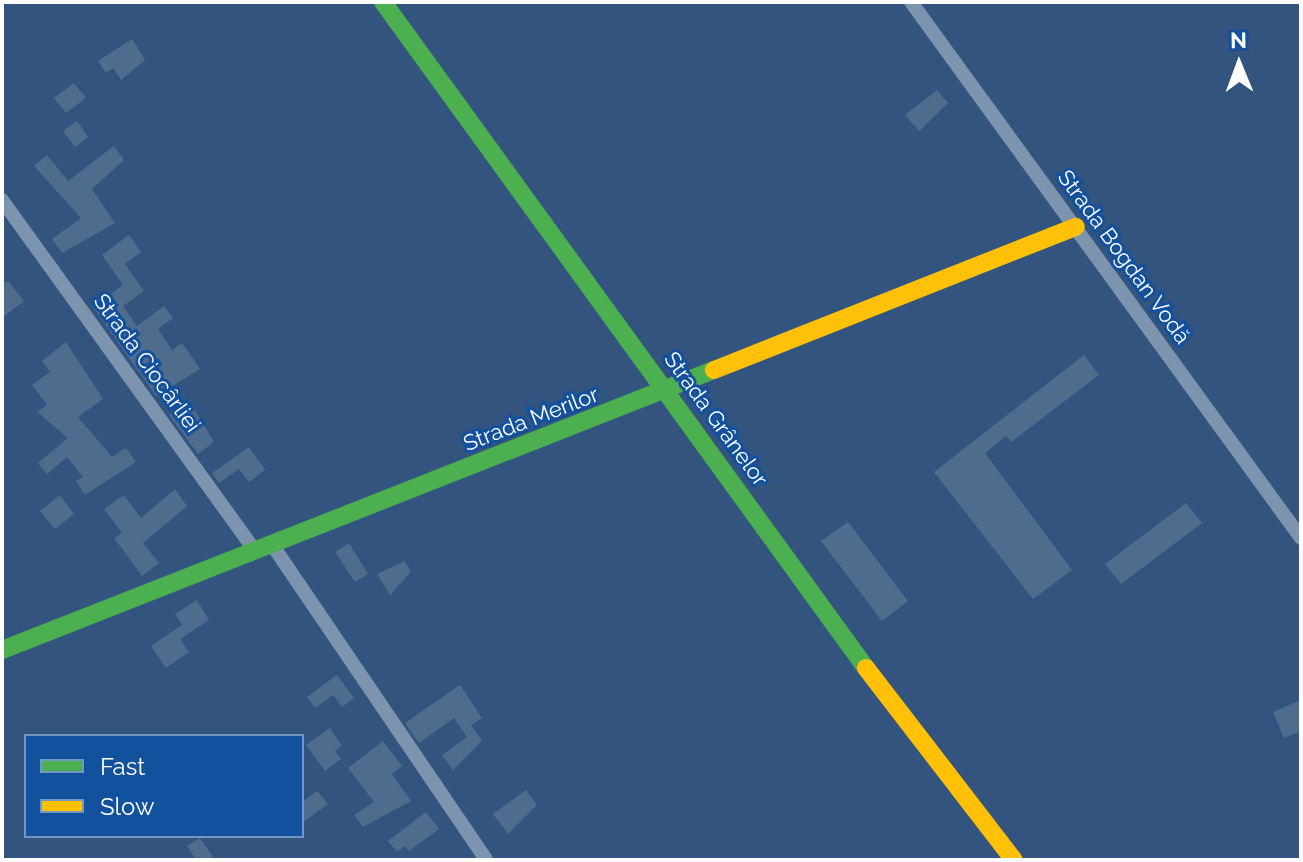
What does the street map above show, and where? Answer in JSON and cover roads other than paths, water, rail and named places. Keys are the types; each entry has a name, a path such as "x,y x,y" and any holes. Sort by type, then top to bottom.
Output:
{"street":[{"name":"Strada Grânelor","path":"383,2 1014,860"},
{"name":"Strada Bogdan Vodă","path":"911,2 1301,538"},
{"name":"Strada Ciocârliei","path":"2,200 264,549 486,860"},
{"name":"Strada Merilor","path":"2,650 667,392 1076,227"}]}
